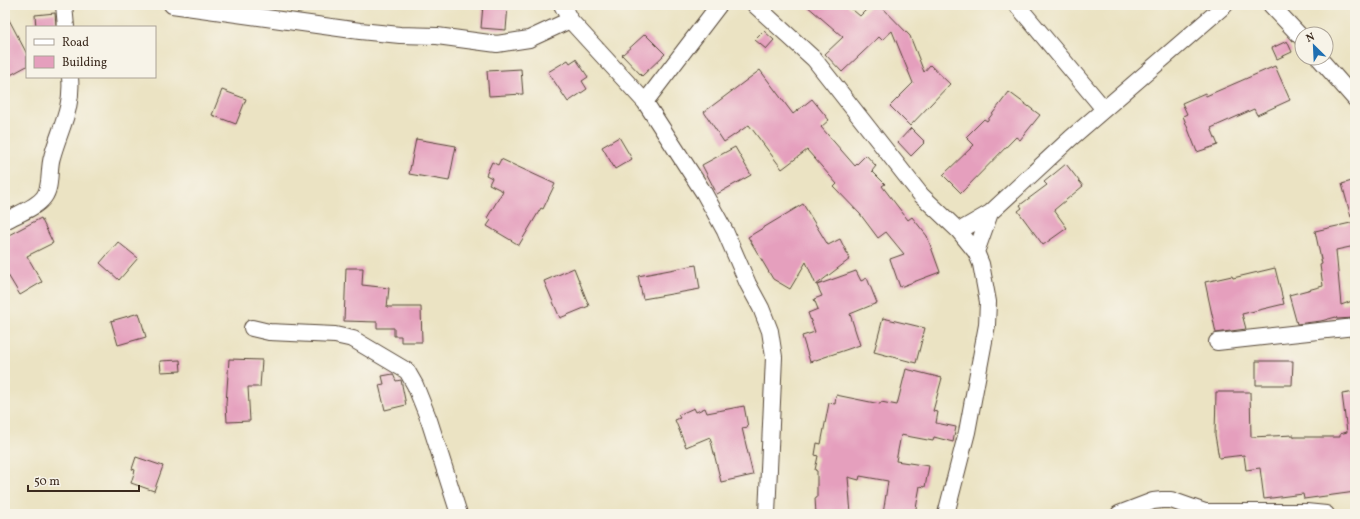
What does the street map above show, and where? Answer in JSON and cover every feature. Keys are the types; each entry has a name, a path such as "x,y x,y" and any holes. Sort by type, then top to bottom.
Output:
{"street":[{"path":"64,5 66,26"},
{"path":"172,5 400,36 437,36 497,44 529,39 570,20"},
{"path":"562,5 570,20 645,102 704,192 725,231 770,331 774,357 767,514"},
{"path":"645,102 718,5"},
{"path":"755,5 814,59 921,195 959,231 976,252 981,264 988,302 987,325 967,432 946,514"},
{"path":"1017,5 1104,109"},
{"path":"959,231 990,213 1104,109 1225,5"},
{"path":"1271,5 1294,29"},
{"path":"1326,66 1355,99"},
{"path":"5,221 37,204 44,197 48,186 52,158 68,111 72,91 70,78"},
{"path":"976,252 990,213"},
{"path":"1217,342 1355,327"},
{"path":"252,328 269,332 335,335 353,339 407,371 415,384 429,420 459,514"},
{"path":"1119,514 1143,504 1162,500 1171,500 1205,512 1326,514"}],"building":[{"path":"483,5 508,5 506,30 481,28"},
{"path":"806,5 847,5 860,16 871,5 880,5 910,36 924,72 930,65 950,84 910,126 890,106 913,83 892,31 882,40 879,37 842,72 825,54 843,37"},
{"path":"5,12 26,52 26,67 5,78"},
{"path":"55,13 56,26 36,26 35,15"},
{"path":"764,31 774,40 766,49 755,40"},
{"path":"645,34 665,54 642,76 622,55"},
{"path":"1287,41 1292,52 1277,59 1272,48"},
{"path":"576,59 588,77 582,81 587,89 568,102 548,72 568,60 570,63"},
{"path":"1275,66 1290,100 1257,115 1254,109 1211,128 1218,145 1197,152 1183,116 1187,114 1182,103 1205,93 1206,96"},
{"path":"521,69 523,94 489,96 487,71"},
{"path":"760,70 793,114 812,99 829,120 821,127 855,166 866,155 876,166 872,171 885,184 882,186 908,220 912,217 927,236 940,272 900,287 890,259 904,254 886,232 878,238 860,214 834,187 837,184 807,150 782,169 749,125 724,142 704,112"},
{"path":"222,90 246,99 236,124 212,115"},
{"path":"1009,92 1040,115 1020,140 1016,137 961,193 943,175 974,145 966,137 984,119 987,121"},
{"path":"911,128 925,142 911,156 898,142"},
{"path":"619,137 632,159 615,169 602,147"},
{"path":"416,139 456,146 449,181 409,174"},
{"path":"735,147 751,175 717,194 702,165"},
{"path":"501,159 555,184 543,209 541,208 519,245 487,226 491,220 487,218 503,191 489,184 492,178 486,175 492,162 498,165"},
{"path":"1066,164 1083,186 1054,210 1067,228 1043,245 1018,211 1022,208 1020,205 1047,185 1044,182"},
{"path":"1355,180 1355,217 1351,217 1342,184"},
{"path":"803,204 828,245 840,239 850,259 816,285 806,262 790,289 773,279 748,237"},
{"path":"41,218 53,243 27,256 42,282 20,295 5,270 5,237"},
{"path":"1355,222 1355,246 1336,250 1341,305 1355,300 1355,318 1337,319 1336,317 1321,321 1297,324 1289,295 1323,286 1320,265 1322,264 1315,231"},
{"path":"118,242 138,258 119,280 100,263"},
{"path":"696,265 700,289 643,299 638,276"},
{"path":"346,268 363,268 362,285 389,288 387,307 421,307 422,342 401,342 401,336 394,336 394,328 377,328 377,322 344,321"},
{"path":"574,268 589,306 560,318 544,281"},
{"path":"1275,268 1284,304 1242,314 1246,329 1216,333 1205,282 1232,276 1233,278"},
{"path":"856,271 861,281 867,278 877,303 850,314 860,345 810,362 802,336 815,332 808,313 818,309 814,299 822,296 817,285"},
{"path":"139,313 146,337 118,345 111,321"},
{"path":"883,318 925,328 916,363 874,352"},
{"path":"229,359 262,360 260,387 248,387 250,421 227,422 226,404"},
{"path":"180,360 181,371 161,372 160,361"},
{"path":"1256,361 1293,361 1292,385 1256,385"},
{"path":"906,369 942,378 933,411 938,412 936,423 956,427 953,442 934,437 933,441 901,435 896,461 929,466 925,487 920,486 915,514 883,514 888,481 860,476 859,480 848,477 851,514 816,514 815,498 817,498 817,471 815,470 818,456 815,455 817,443 821,444 829,403 835,404 836,395 880,404 881,402 897,405"},
{"path":"393,374 396,381 401,380 406,405 385,410 379,385 384,384 382,376"},
{"path":"1216,392 1250,392 1251,437 1294,435 1294,437 1340,437 1340,434 1347,432 1342,394 1355,392 1355,492 1304,499 1303,494 1264,499 1260,468 1246,470 1244,455 1219,458 1215,435"},
{"path":"744,406 748,427 742,428 753,475 721,482 710,437 686,447 675,420 680,418 678,415 694,408 696,412 705,408 707,413"},
{"path":"136,457 163,466 154,491 131,483 135,470 132,469"}]}
